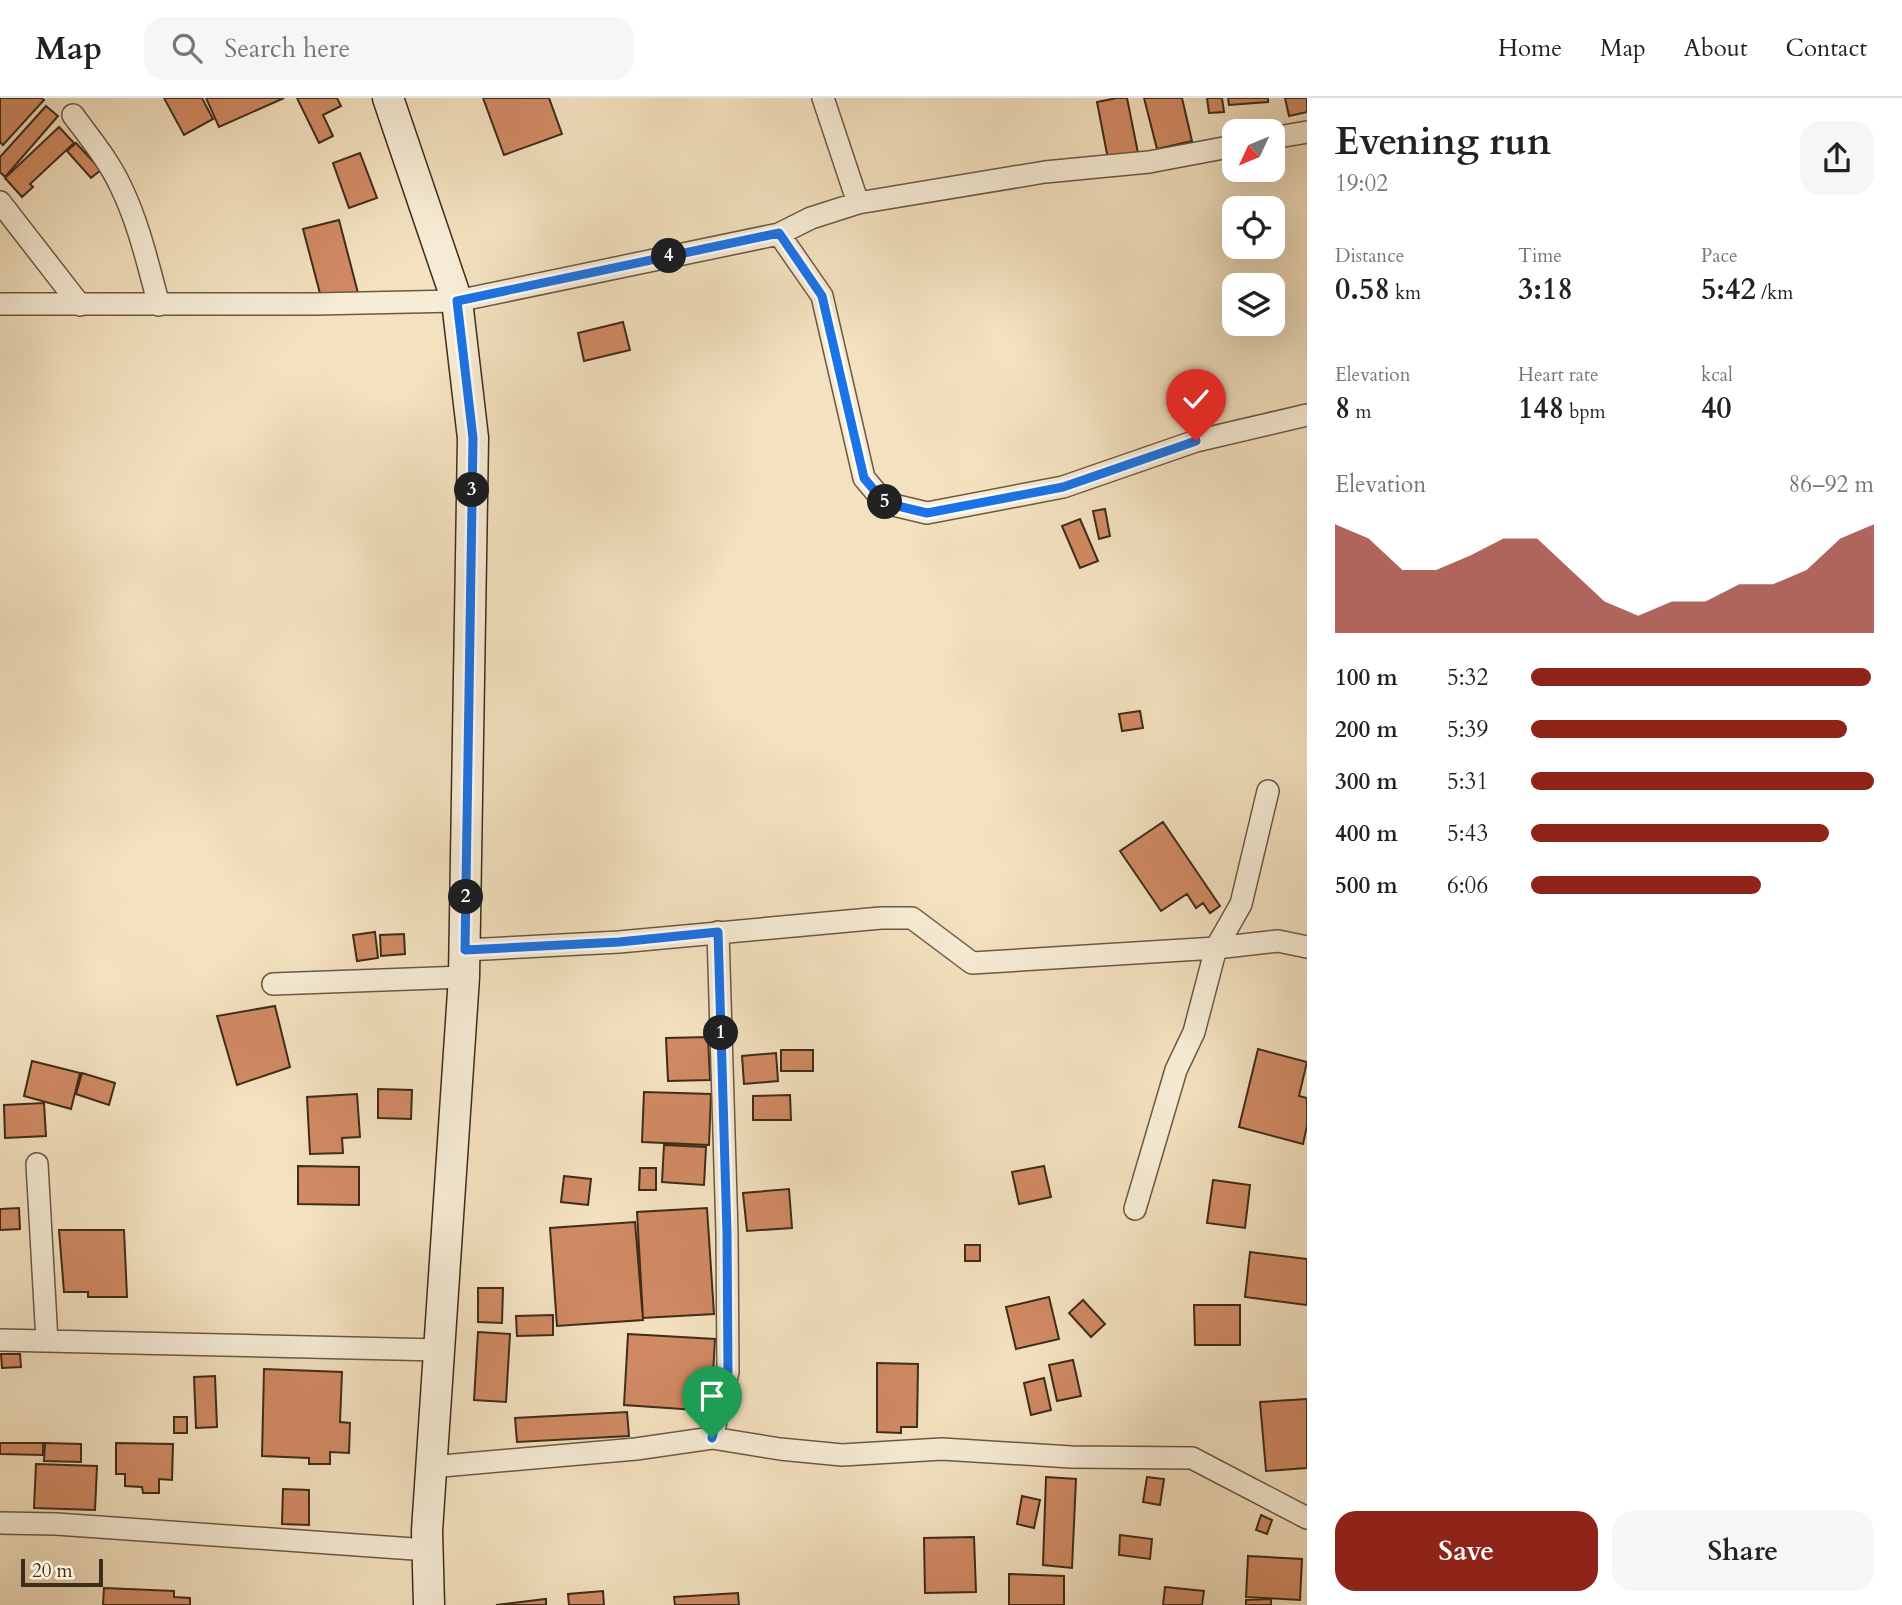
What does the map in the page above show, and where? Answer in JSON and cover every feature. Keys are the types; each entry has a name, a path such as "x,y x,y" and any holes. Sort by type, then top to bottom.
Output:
{"street":[{"path":"388,98 457,301 473,438 465,964 426,1531 429,1605"},
{"path":"823,98 858,203"},
{"path":"73,115 121,186 139,234 159,305"},
{"path":"1285,136 1307,132"},
{"path":"0,304 457,301 779,233 811,218 858,203 1045,172 1149,162 1222,148"},
{"path":"0,202 80,305"},
{"path":"779,233 822,296 864,478 885,503 927,513 1063,487 1196,441 1307,415"},
{"path":"1135,1209 1176,1070 1194,1032 1216,948 1241,904 1268,791"},
{"path":"273,984 465,964 619,942 881,918 912,918 972,962 1278,942 1307,947"},
{"path":"712,1438 728,1372 727,1233 718,932"},
{"path":"37,1164 47,1341"},
{"path":"0,1340 439,1350"},
{"path":"431,1467 636,1449 712,1438 842,1455 942,1449 1071,1457 1192,1458 1307,1518"},
{"path":"0,1523 56,1524 428,1549"}],"building":[{"path":"0,98 44,100 3,145 0,142"},
{"path":"164,98 202,98 213,119 184,135"},
{"path":"206,98 284,98 219,127"},
{"path":"297,98 337,98 341,106 323,115 333,136 319,143"},
{"path":"483,98 549,98 562,134 504,155"},
{"path":"1127,98 1138,153 1108,159 1097,102"},
{"path":"1144,98 1182,98 1192,141 1157,149"},
{"path":"1207,98 1222,98 1224,112 1209,113"},
{"path":"1228,98 1268,98 1268,102 1229,105"},
{"path":"1285,98 1307,98 1307,112 1289,116"},
{"path":"46,106 58,116 5,177 0,172 0,157"},
{"path":"59,127 74,143 30,184 33,187 22,197 5,178"},
{"path":"76,143 101,170 91,178 67,151"},
{"path":"360,153 377,198 349,208 333,163"},
{"path":"339,220 358,293 322,301 303,229"},
{"path":"623,322 630,350 584,361 578,333"},
{"path":"1105,509 1110,536 1099,539 1093,511"},
{"path":"1080,519 1098,561 1080,568 1062,526"},
{"path":"1140,711 1143,728 1122,731 1119,714"},
{"path":"1163,822 1220,906 1210,913 1203,903 1196,908 1187,894 1161,911 1120,851"},
{"path":"375,932 378,958 357,961 353,935"},
{"path":"404,934 405,954 381,956 380,935"},
{"path":"275,1006 290,1067 237,1085 217,1016"},
{"path":"708,1037 710,1080 668,1081 666,1038"},
{"path":"1258,1049 1307,1062 1299,1096 1307,1098 1307,1126 1303,1144 1239,1127"},
{"path":"781,1050 813,1050 813,1071 781,1071"},
{"path":"776,1053 778,1081 744,1084 742,1056"},
{"path":"32,1061 80,1073 71,1109 24,1096"},
{"path":"82,1073 115,1083 109,1105 76,1094"},
{"path":"378,1089 412,1090 411,1119 378,1118"},
{"path":"644,1092 711,1094 709,1145 642,1142"},
{"path":"357,1094 360,1137 342,1138 343,1153 310,1154 307,1097"},
{"path":"790,1095 791,1120 753,1120 753,1096"},
{"path":"44,1103 46,1136 5,1138 4,1105"},
{"path":"664,1145 706,1147 704,1185 662,1182"},
{"path":"298,1166 359,1167 359,1205 298,1204"},
{"path":"1044,1166 1051,1197 1019,1204 1012,1172"},
{"path":"640,1168 656,1168 656,1190 639,1190"},
{"path":"564,1176 591,1179 588,1205 561,1202"},
{"path":"1213,1180 1250,1185 1245,1228 1207,1223"},
{"path":"789,1189 792,1228 747,1231 743,1193"},
{"path":"19,1208 20,1229 0,1230 0,1209"},
{"path":"707,1208 714,1314 643,1318 637,1212"},
{"path":"635,1222 643,1320 557,1326 550,1228"},
{"path":"59,1230 124,1230 127,1297 88,1297 88,1292 64,1292"},
{"path":"965,1245 980,1245 980,1261 965,1261"},
{"path":"1250,1252 1307,1259 1307,1305 1245,1297"},
{"path":"478,1288 503,1288 502,1323 478,1322"},
{"path":"1049,1297 1059,1339 1016,1349 1006,1307"},
{"path":"1083,1300 1105,1324 1091,1337 1069,1313"},
{"path":"1194,1305 1240,1305 1240,1345 1195,1345"},
{"path":"553,1315 553,1335 517,1336 516,1316"},
{"path":"478,1332 510,1334 506,1402 474,1400"},
{"path":"628,1334 715,1339 711,1411 624,1405"},
{"path":"1,1354 20,1354 21,1367 2,1368"},
{"path":"1073,1360 1081,1396 1057,1401 1049,1365"},
{"path":"877,1363 918,1364 917,1427 901,1427 901,1433 877,1432"},
{"path":"264,1369 342,1372 340,1422 350,1423 349,1453 330,1452 330,1464 309,1464 309,1458 262,1456"},
{"path":"215,1376 217,1427 196,1428 194,1377"},
{"path":"1044,1378 1051,1410 1031,1415 1024,1383"},
{"path":"1307,1399 1307,1468 1266,1471 1260,1402"},
{"path":"627,1412 629,1436 517,1442 515,1418"},
{"path":"174,1417 187,1417 187,1433 174,1433"},
{"path":"0,1443 43,1443 43,1455 0,1454"},
{"path":"45,1443 81,1444 81,1462 44,1461"},
{"path":"116,1443 173,1444 172,1480 159,1479 159,1493 143,1493 142,1487 125,1486 125,1474 116,1474"},
{"path":"36,1464 97,1466 95,1510 34,1508"},
{"path":"1046,1477 1076,1479 1072,1568 1043,1565"},
{"path":"1147,1477 1164,1479 1160,1505 1143,1502"},
{"path":"283,1489 309,1490 309,1525 282,1524"},
{"path":"1022,1496 1040,1500 1034,1528 1017,1524"},
{"path":"1261,1515 1272,1520 1267,1534 1256,1530"},
{"path":"1120,1535 1152,1539 1150,1559 1119,1555"},
{"path":"974,1537 976,1592 925,1593 924,1538"},
{"path":"1248,1556 1302,1559 1300,1600 1246,1597"},
{"path":"1009,1574 1064,1576 1064,1605 1009,1605"},
{"path":"1165,1587 1204,1591 1202,1605 1163,1605"},
{"path":"104,1588 174,1591 174,1597 190,1598 190,1605 103,1605"},
{"path":"603,1591 604,1605 569,1605 568,1594"},
{"path":"738,1593 739,1605 675,1605 674,1597"},
{"path":"546,1599 546,1605 496,1605"},
{"path":"1271,1599 1271,1605 1246,1605 1246,1600"}],"route":[{"path":"712,1438 728,1372 727,1233 718,932 619,942 465,950 473,438 457,301 779,233 822,296 864,478 885,503 927,513 1063,487 1196,441"}]}
